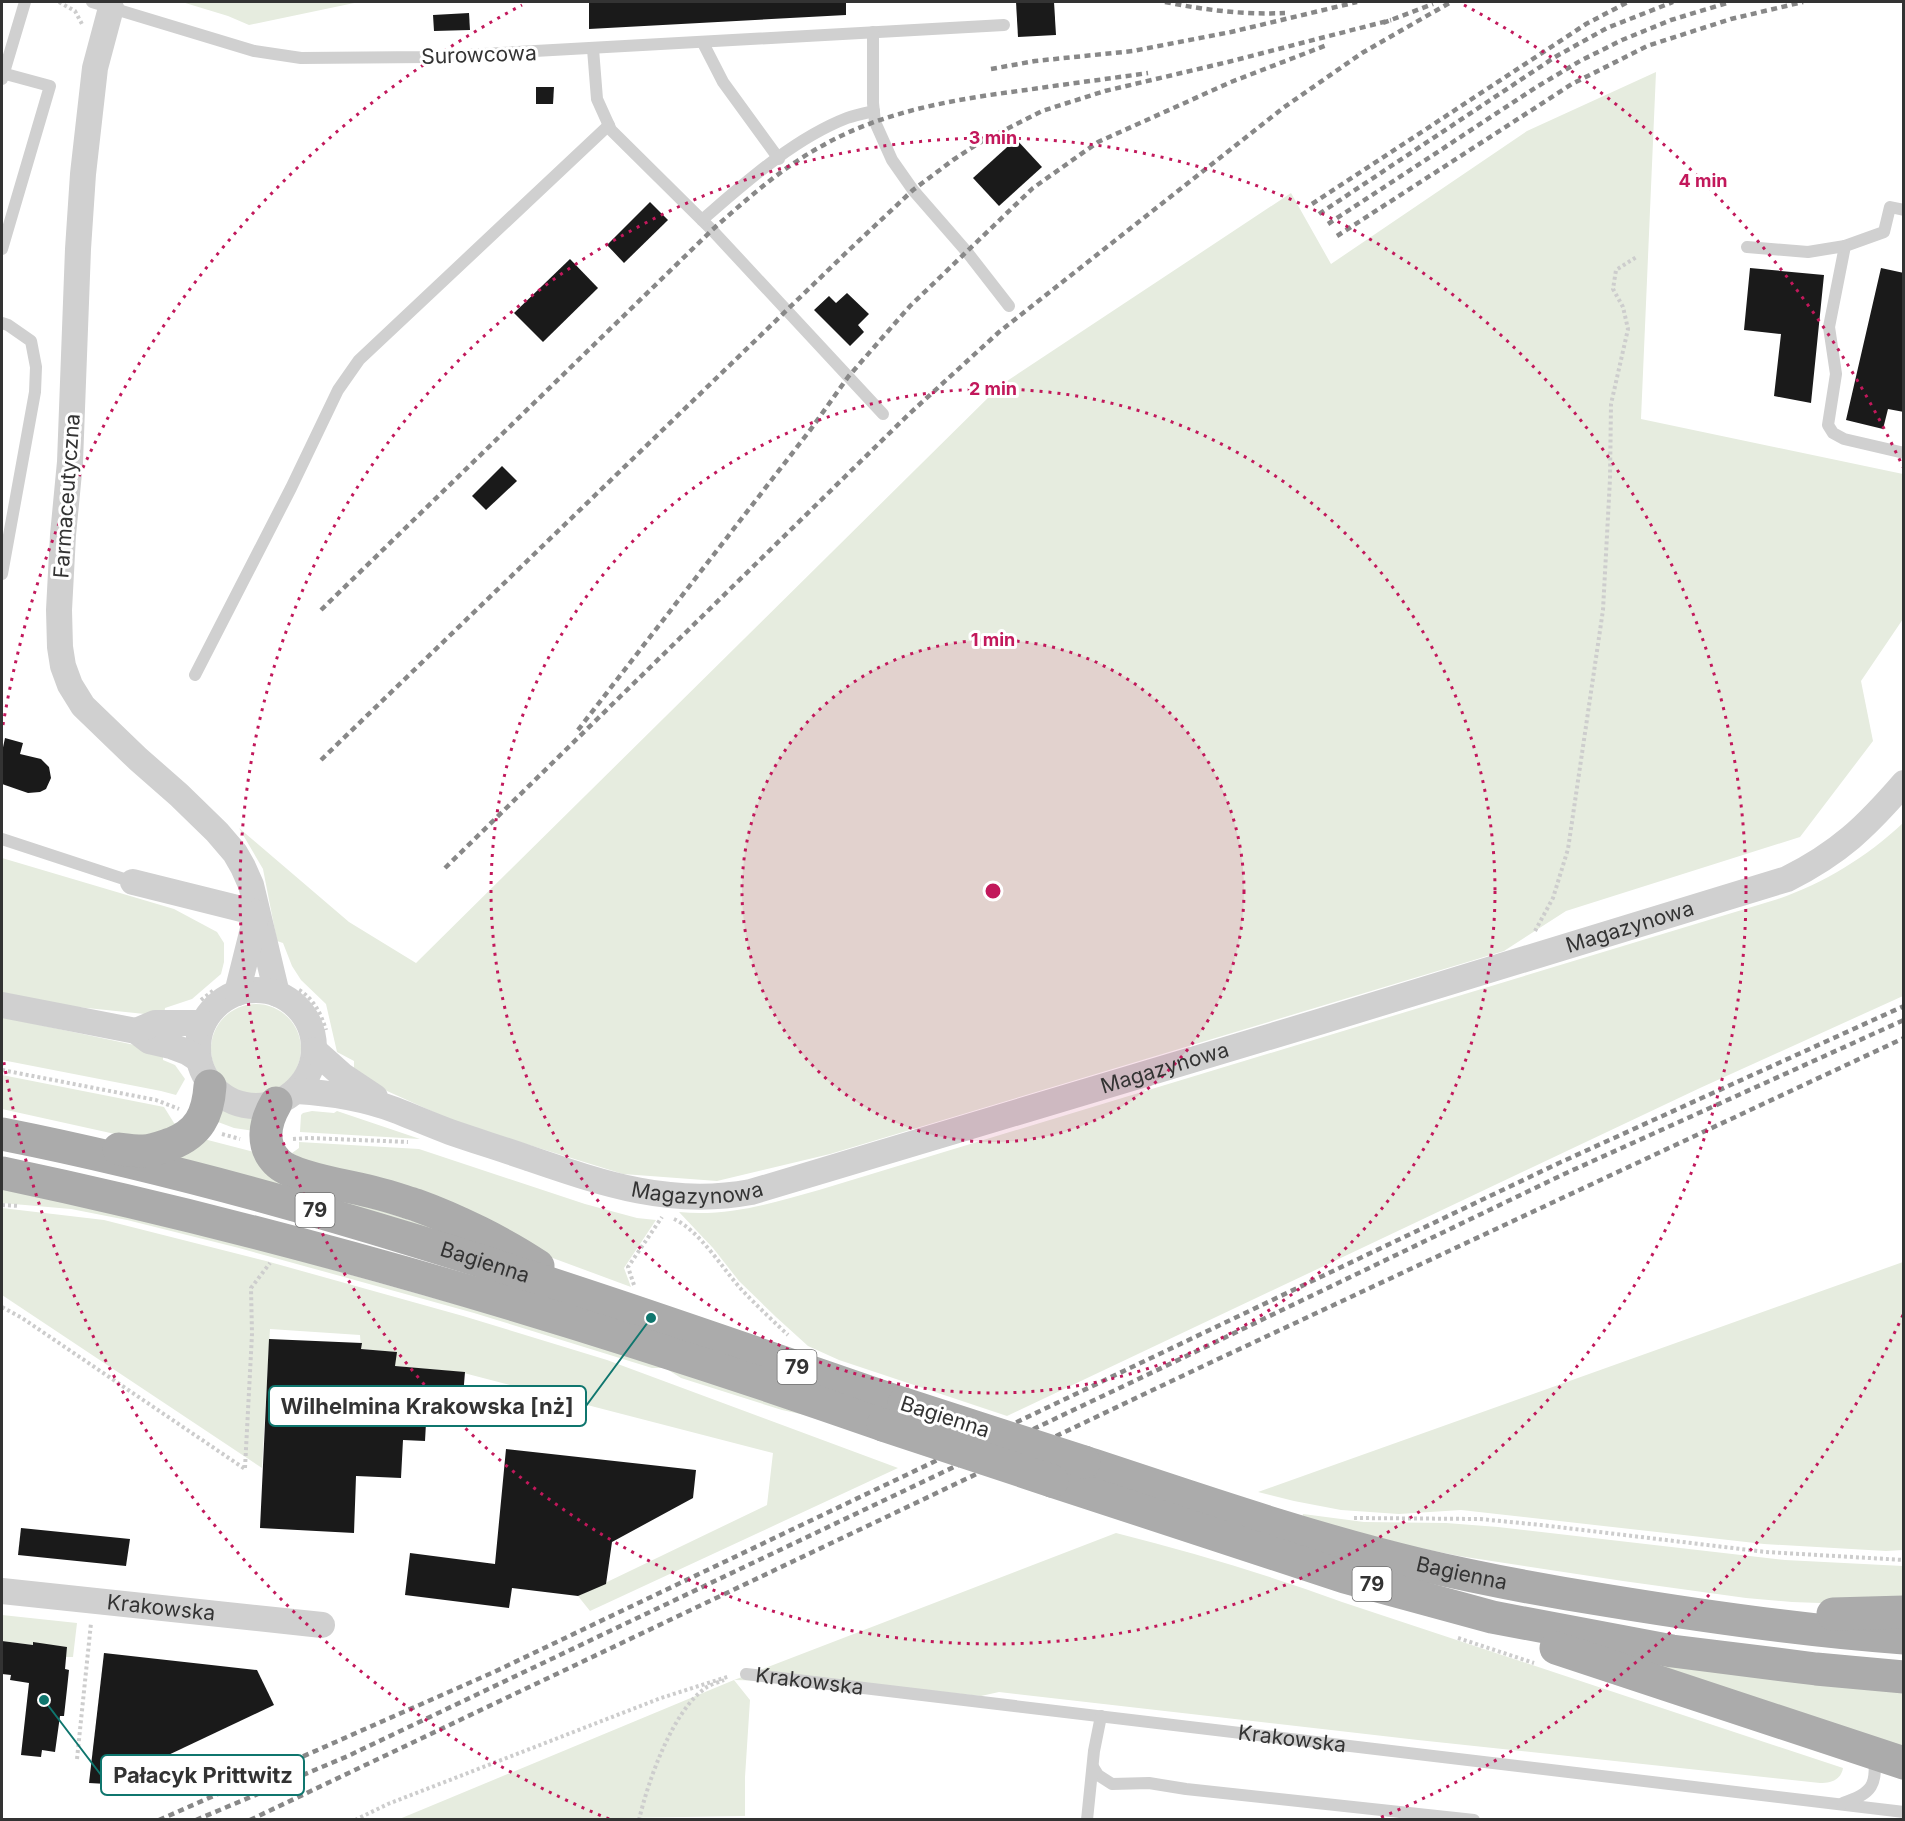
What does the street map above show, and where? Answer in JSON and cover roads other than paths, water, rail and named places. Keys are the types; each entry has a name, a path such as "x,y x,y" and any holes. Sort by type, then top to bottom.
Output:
{"main road":[{"path":"58,1145 146,1151 178,1141 190,1134 201,1122 209,1103 204,1072"},
{"path":"286,1097 270,1113 267,1122 280,1140 275,1160 290,1171 378,1193 418,1206 522,1256 568,1290"},
{"name":"Bagienna","path":"2,1134 170,1172 321,1212 568,1290 894,1414 1052,1481 1345,1577 1492,1617 1672,1651 1807,1668 1904,1677"},
{"name":"Bagienna","path":"2,1173 108,1195 294,1242 432,1281 751,1378 1084,1462 1190,1497 1419,1564 1549,1591 1702,1617 1904,1638"},
{"path":"1702,1617 1904,1612"},
{"path":"1492,1617 1544,1644 1889,1758"}],"street":[{"name":"Farmaceutyczna","path":"101,5 83,174 78,249 72,420 60,599 60,647 66,677 83,706 179,795 217,832 235,854 251,885 257,913 284,989"},
{"name":"Magazynowa","path":"286,1097 320,1092 351,1097 393,1109 451,1132 596,1181 660,1194 702,1198 751,1192 1787,879 1838,850 1860,831 1903,783"},
{"path":"133,882 257,913"},
{"name":"Farmaceutyczna","path":"229,989 257,913"},
{"path":"2,1005 136,1031 148,1041 188,1052 221,1095 233,1103 248,1106 262,1107 286,1097 306,1079 321,1043 313,1036 308,1022 290,1001 284,989 229,989 203,1023 198,1041 204,1072"},
{"path":"136,1031 154,1023 203,1023"},
{"name":"Magazynowa","path":"321,1043 342,1075 393,1109"},
{"name":"Krakowska","path":"2,1591 322,1625"}],"lane":[{"path":"2,249 50,86 2,75 25,2"},
{"name":"Surowcowa","path":"101,5 254,51 301,58 429,57 593,50 1004,26"},
{"path":"873,32 875,122 892,160 913,190 967,252 1009,306"},
{"path":"703,43 723,82 778,159"},
{"path":"593,50 597,99 611,130 702,220 883,414"},
{"path":"702,220 751,177 807,139 848,118 874,111"},
{"path":"195,675 291,488 338,390 359,360 609,125"},
{"path":"1747,247 1808,252 1845,246 1884,232 1890,207 1904,210"},
{"path":"1845,246 1829,327 1836,374 1828,425 1833,434 1844,439 1904,453"},
{"path":"2,323 31,341 36,367 35,392 2,574"},
{"path":"2,839 133,882"},
{"name":"Krakowska","path":"746,1674 1904,1812"},
{"path":"1087,1820 1101,1716"},
{"path":"1840,1804 1858,1798 1872,1786 1889,1758"},
{"path":"1093,1767 1098,1775 1112,1784 1149,1783 1474,1820"}],"railway":[{"path":"1165,2 1225,11 1285,13"},
{"path":"991,69 1035,61 1133,51 1231,32 1357,2"},
{"path":"445,868 908,415 999,332 1283,108 1362,53 1451,2"},
{"path":"1312,204 1586,24 1628,2"},
{"path":"1319,214 1555,57 1607,28 1673,2"},
{"path":"1328,224 1580,61 1622,40 1671,20 1730,2"},
{"path":"1337,236 1572,84 1647,46 1731,19 1803,2"},
{"path":"1383,23 1433,4"},
{"path":"321,760 849,250 913,190 953,160 979,143 1042,111 1105,91 1391,20"},
{"path":"578,730 811,429 848,377 910,306 1033,188 1098,142 1231,82 1327,45"},
{"path":"321,610 712,230 791,165 820,147 868,124 920,108 946,102 1148,73"},
{"path":"159,1820 494,1672 1559,1163 1904,1006"},
{"path":"196,1820 348,1756 1562,1175 1904,1020"},
{"path":"250,1820 1199,1368 1904,1038"}],"place":[{"name":"Wilhelmina Krakowska [nż]","path":"651,1318"},
{"name":"Pałacyk Prittwitz","path":"44,1700"}]}
